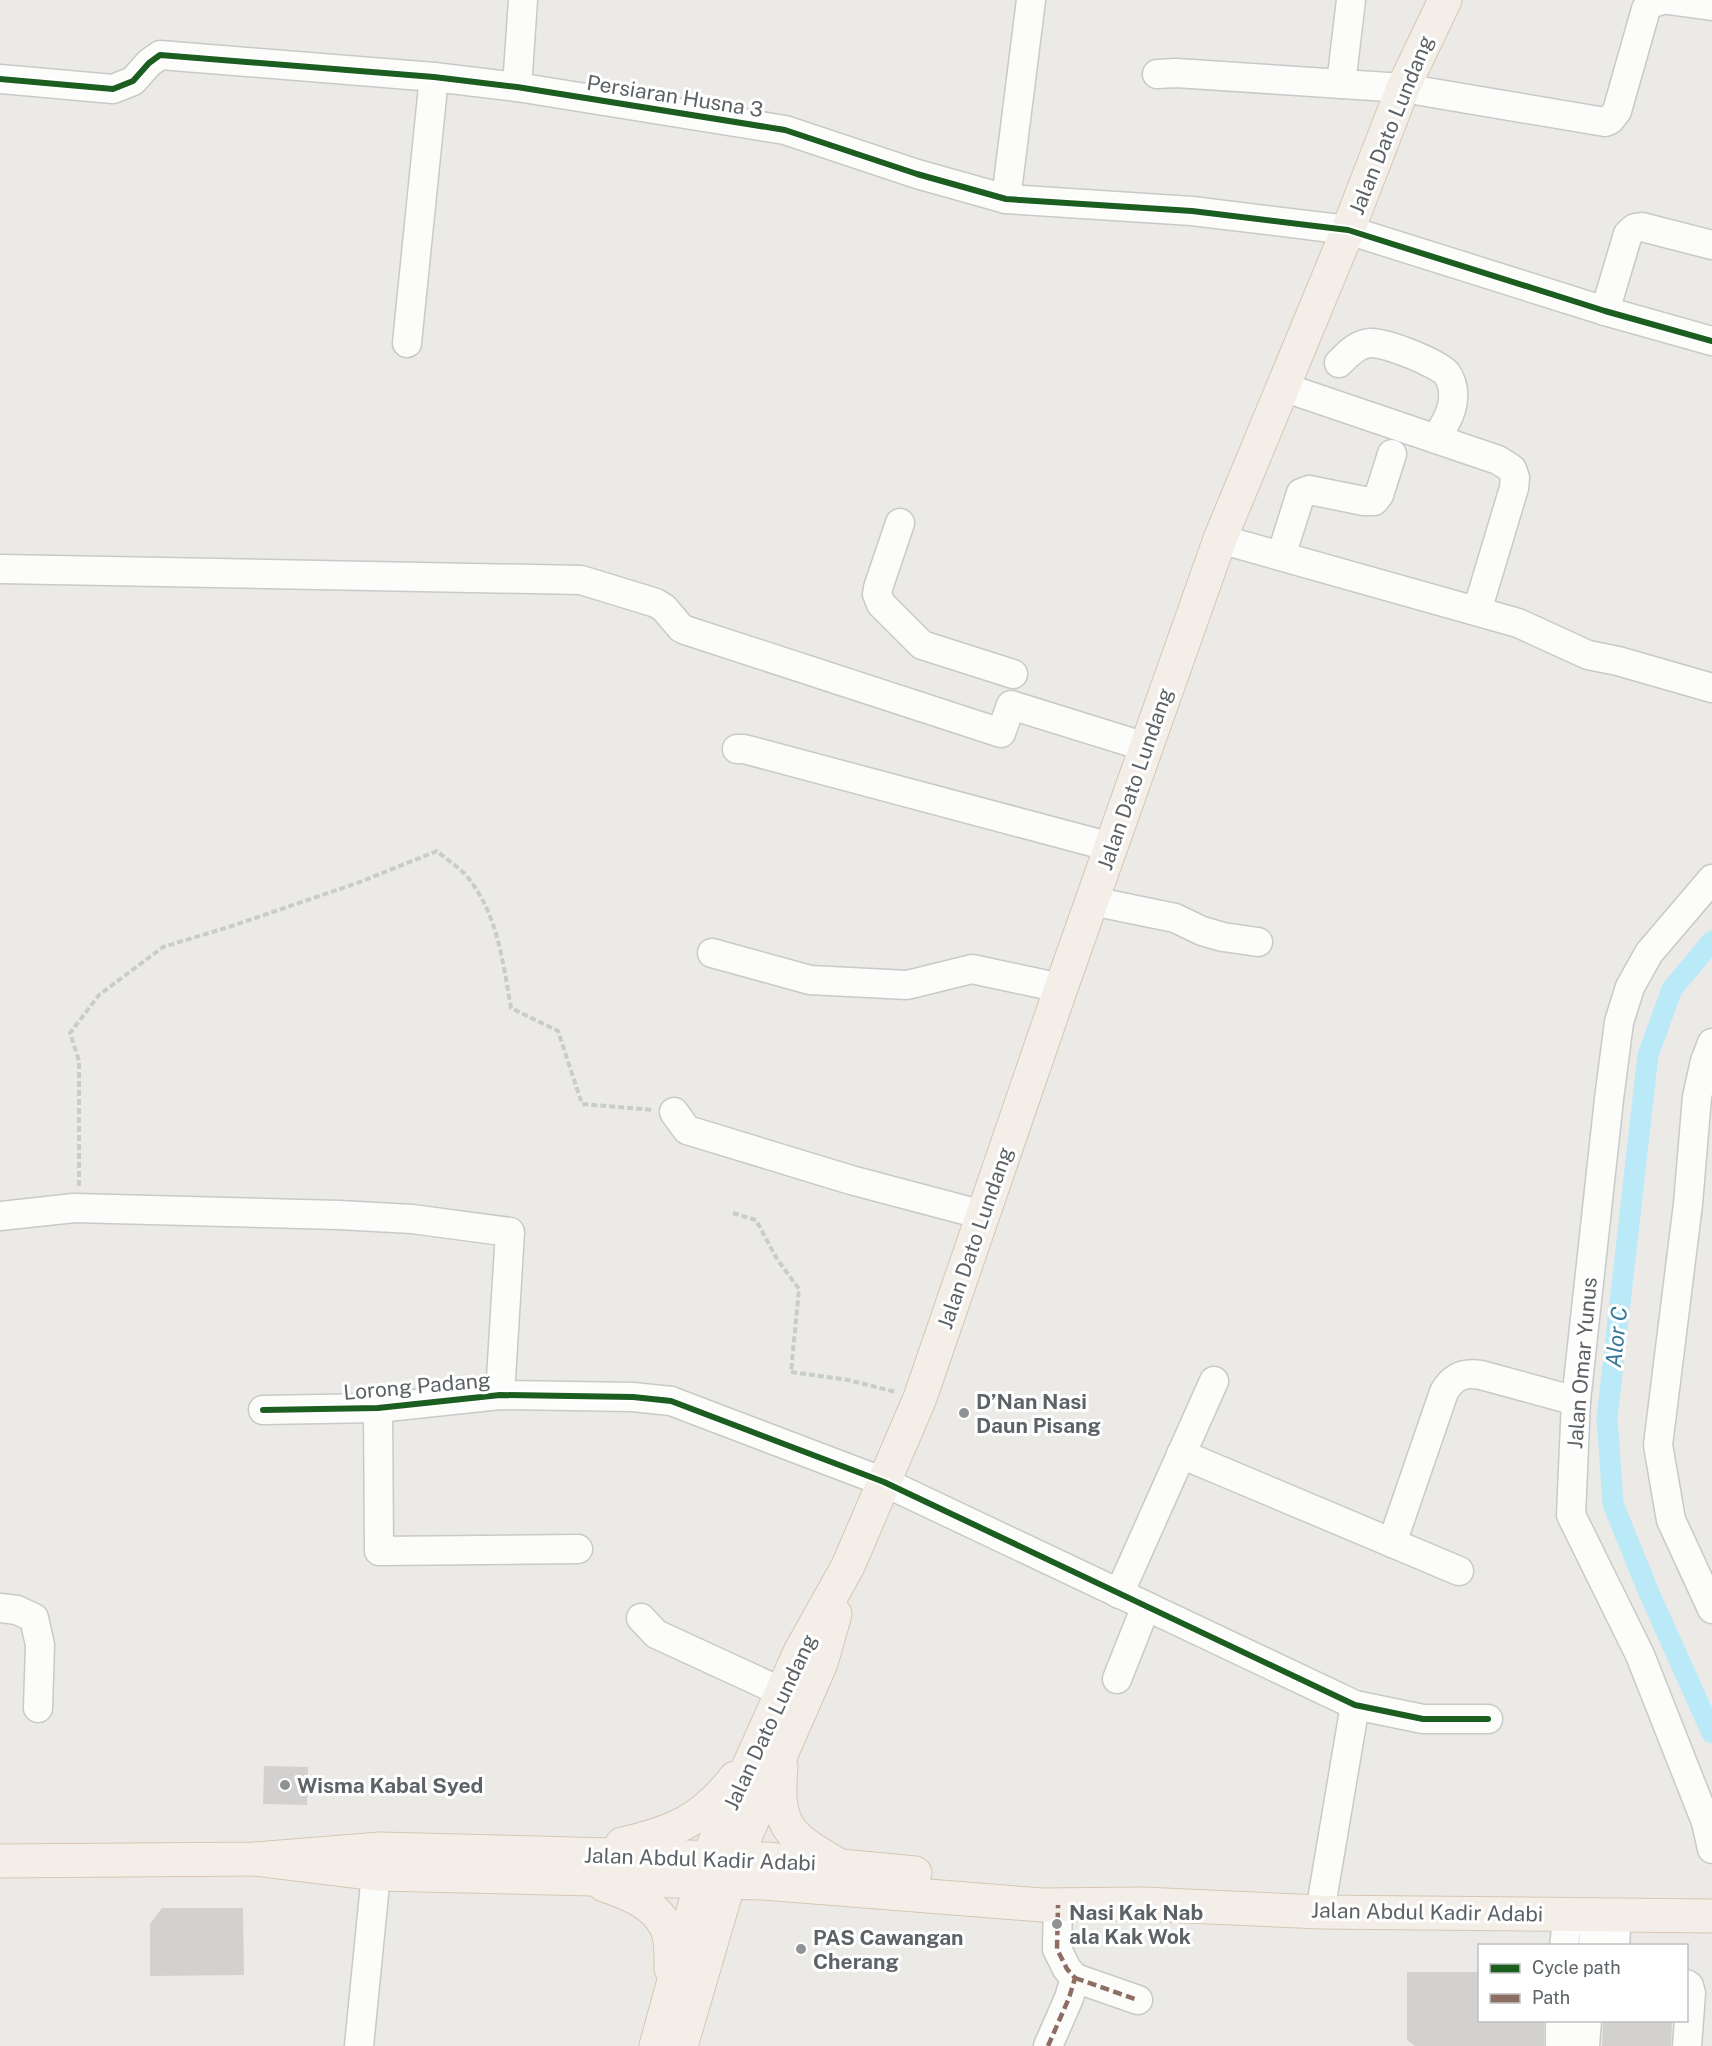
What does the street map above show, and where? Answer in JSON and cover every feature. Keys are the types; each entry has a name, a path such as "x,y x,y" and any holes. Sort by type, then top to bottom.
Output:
{"main road":[{"name":"Jalan Dato Lundang","path":"768,1754 782,1692 800,1652 848,1566 920,1398 1061,988 1220,539 1348,230 1403,88 1445,0"},
{"name":"Jalan Dato Lundang","path":"718,1870 768,1754 821,1663 848,1566"},
{"path":"580,1867 670,1832 690,1821 768,1754 783,1817 791,1832 837,1877 751,1903 736,1914 706,1958"},
{"name":"Jalan Abdul Kadir Adabi","path":"0,1861 256,1859 380,1849 580,1867"},
{"name":"Jalan Abdul Kadir Adabi","path":"256,1859 376,1874 580,1867 718,1870 1041,1886 1142,1904"},
{"path":"580,1867 655,1910 667,1928 671,1949 671,1989"},
{"path":"681,2046 706,1958 718,1870"},
{"path":"656,2046 671,1989 718,1870"},
{"name":"Jalan Abdul Kadir Adabi","path":"837,1877 1058,1905 1142,1904 1320,1912 1592,1930 1712,1916"}],"street":[{"path":"517,87 523,0"},
{"path":"1006,199 1031,0"},
{"path":"1341,84 1351,0"},
{"path":"1157,74 1176,73 1403,88 1605,122 1610,120 1617,111 1646,9 1650,4 1662,0"},
{"path":"1668,0 1712,6"},
{"name":"Persiaran Husna 3","path":"0,79 113,89 133,81 149,63 160,55 434,77 517,87 785,130 916,174 1006,199 1192,211 1348,230 1605,311 1712,341"},
{"path":"407,343 434,77"},
{"path":"1605,311 1628,234 1635,228 1642,227 1712,245"},
{"path":"1339,363 1354,348 1370,343 1393,348 1435,364 1449,375 1453,391 1451,412 1436,439"},
{"path":"1283,387 1498,460 1512,469 1515,478 1477,611"},
{"path":"1281,556 1301,493 1309,490 1374,501 1392,454"},
{"path":"900,523 878,588 877,594 881,604 922,645 1013,674"},
{"path":"1220,539 1518,623 1588,655 1618,661 1712,688"},
{"path":"0,569 581,580 656,603 685,630 1001,733 1011,705 1146,747"},
{"path":"736,749 755,752 1111,847"},
{"name":"Jalan Omar Yunus","path":"1712,879 1650,952 1630,987 1619,1022 1608,1099 1576,1401 1571,1515 1640,1655 1706,1822 1712,1849"},
{"path":"1092,901 1175,918 1223,938 1258,942"},
{"path":"712,952 810,980 907,985 972,969 1061,988"},
{"path":"1712,1043 1705,1060 1697,1097 1688,1204 1658,1445 1671,1520 1712,1609"},
{"path":"674,1112 687,1130 851,1180 983,1215"},
{"path":"0,1216 79,1208 391,1218 510,1232 500,1395"},
{"path":"1392,1543 1444,1392 1453,1379 1475,1374 1576,1401"},
{"path":"1119,1594 1214,1381"},
{"name":"Lorong Padang","path":"263,1410 378,1408 500,1395 633,1397 671,1401 884,1482 1355,1705 1423,1719 1488,1719"},
{"path":"378,1408 379,1551 578,1549"},
{"path":"1181,1454 1459,1571"},
{"path":"1117,1680 1146,1606"},
{"path":"0,1608 17,1610 34,1618 40,1645 38,1708"},
{"path":"641,1618 656,1634 782,1692"},
{"path":"1320,1912 1355,1705"},
{"path":"359,2046 376,1874"},
{"path":"1058,1905 1057,1949 1067,1969 1075,1978 1138,2000"},
{"path":"1048,2046 1069,1998 1075,1978"},
{"path":"1687,2046 1691,1993 1688,1985"},
{"path":"1560,2022 1560,2046"},
{"path":"1585,2046 1587,2022"}],"path":[{"path":"79,1208 80,1061 70,1033 99,996 163,947 350,885 437,851 468,878 485,904 499,939 511,1008 558,1031 582,1104 674,1112"},
{"path":"733,1213 756,1220 777,1260 799,1289 791,1372 848,1380 920,1398"}],"building":[{"name":"Wisma Kabal Syed","path":"264,1766 308,1767 307,1805 263,1804"},
{"path":"162,1908 243,1908 244,1975 150,1976 150,1924"},
{"path":"1407,1972 1478,1972 1478,2022 1544,2022 1544,2046 1415,2046 1407,2040"},
{"path":"1603,2022 1672,2022 1671,2046 1602,2046"}],"waterway":[{"name":"Alor C","path":"1712,941 1672,989 1648,1055 1607,1418 1613,1504 1649,1593 1712,1733"}],"marked path":[{"path":"1048,2046 1069,1998 1075,1978 1067,1969 1057,1949 1058,1905"},
{"path":"1075,1978 1138,2000"}],"cycle path":[{"path":"0,79 113,89 133,81 149,63 160,55 434,77 517,87 785,130 917,174 1006,199 1192,211 1348,230 1605,311 1712,341"},
{"path":"263,1410 378,1408 500,1395 633,1397 671,1401 884,1482 1355,1705 1423,1719 1488,1719"}],"place":[{"name":"D’Nan Nasi Daun Pisang","path":"964,1413"},
{"name":"Wisma Kabal Syed","path":"285,1785"},
{"name":"Nasi Kak Nab ala Kak Wok","path":"1057,1924"},
{"name":"PAS Cawangan Cherang","path":"801,1949"}]}
